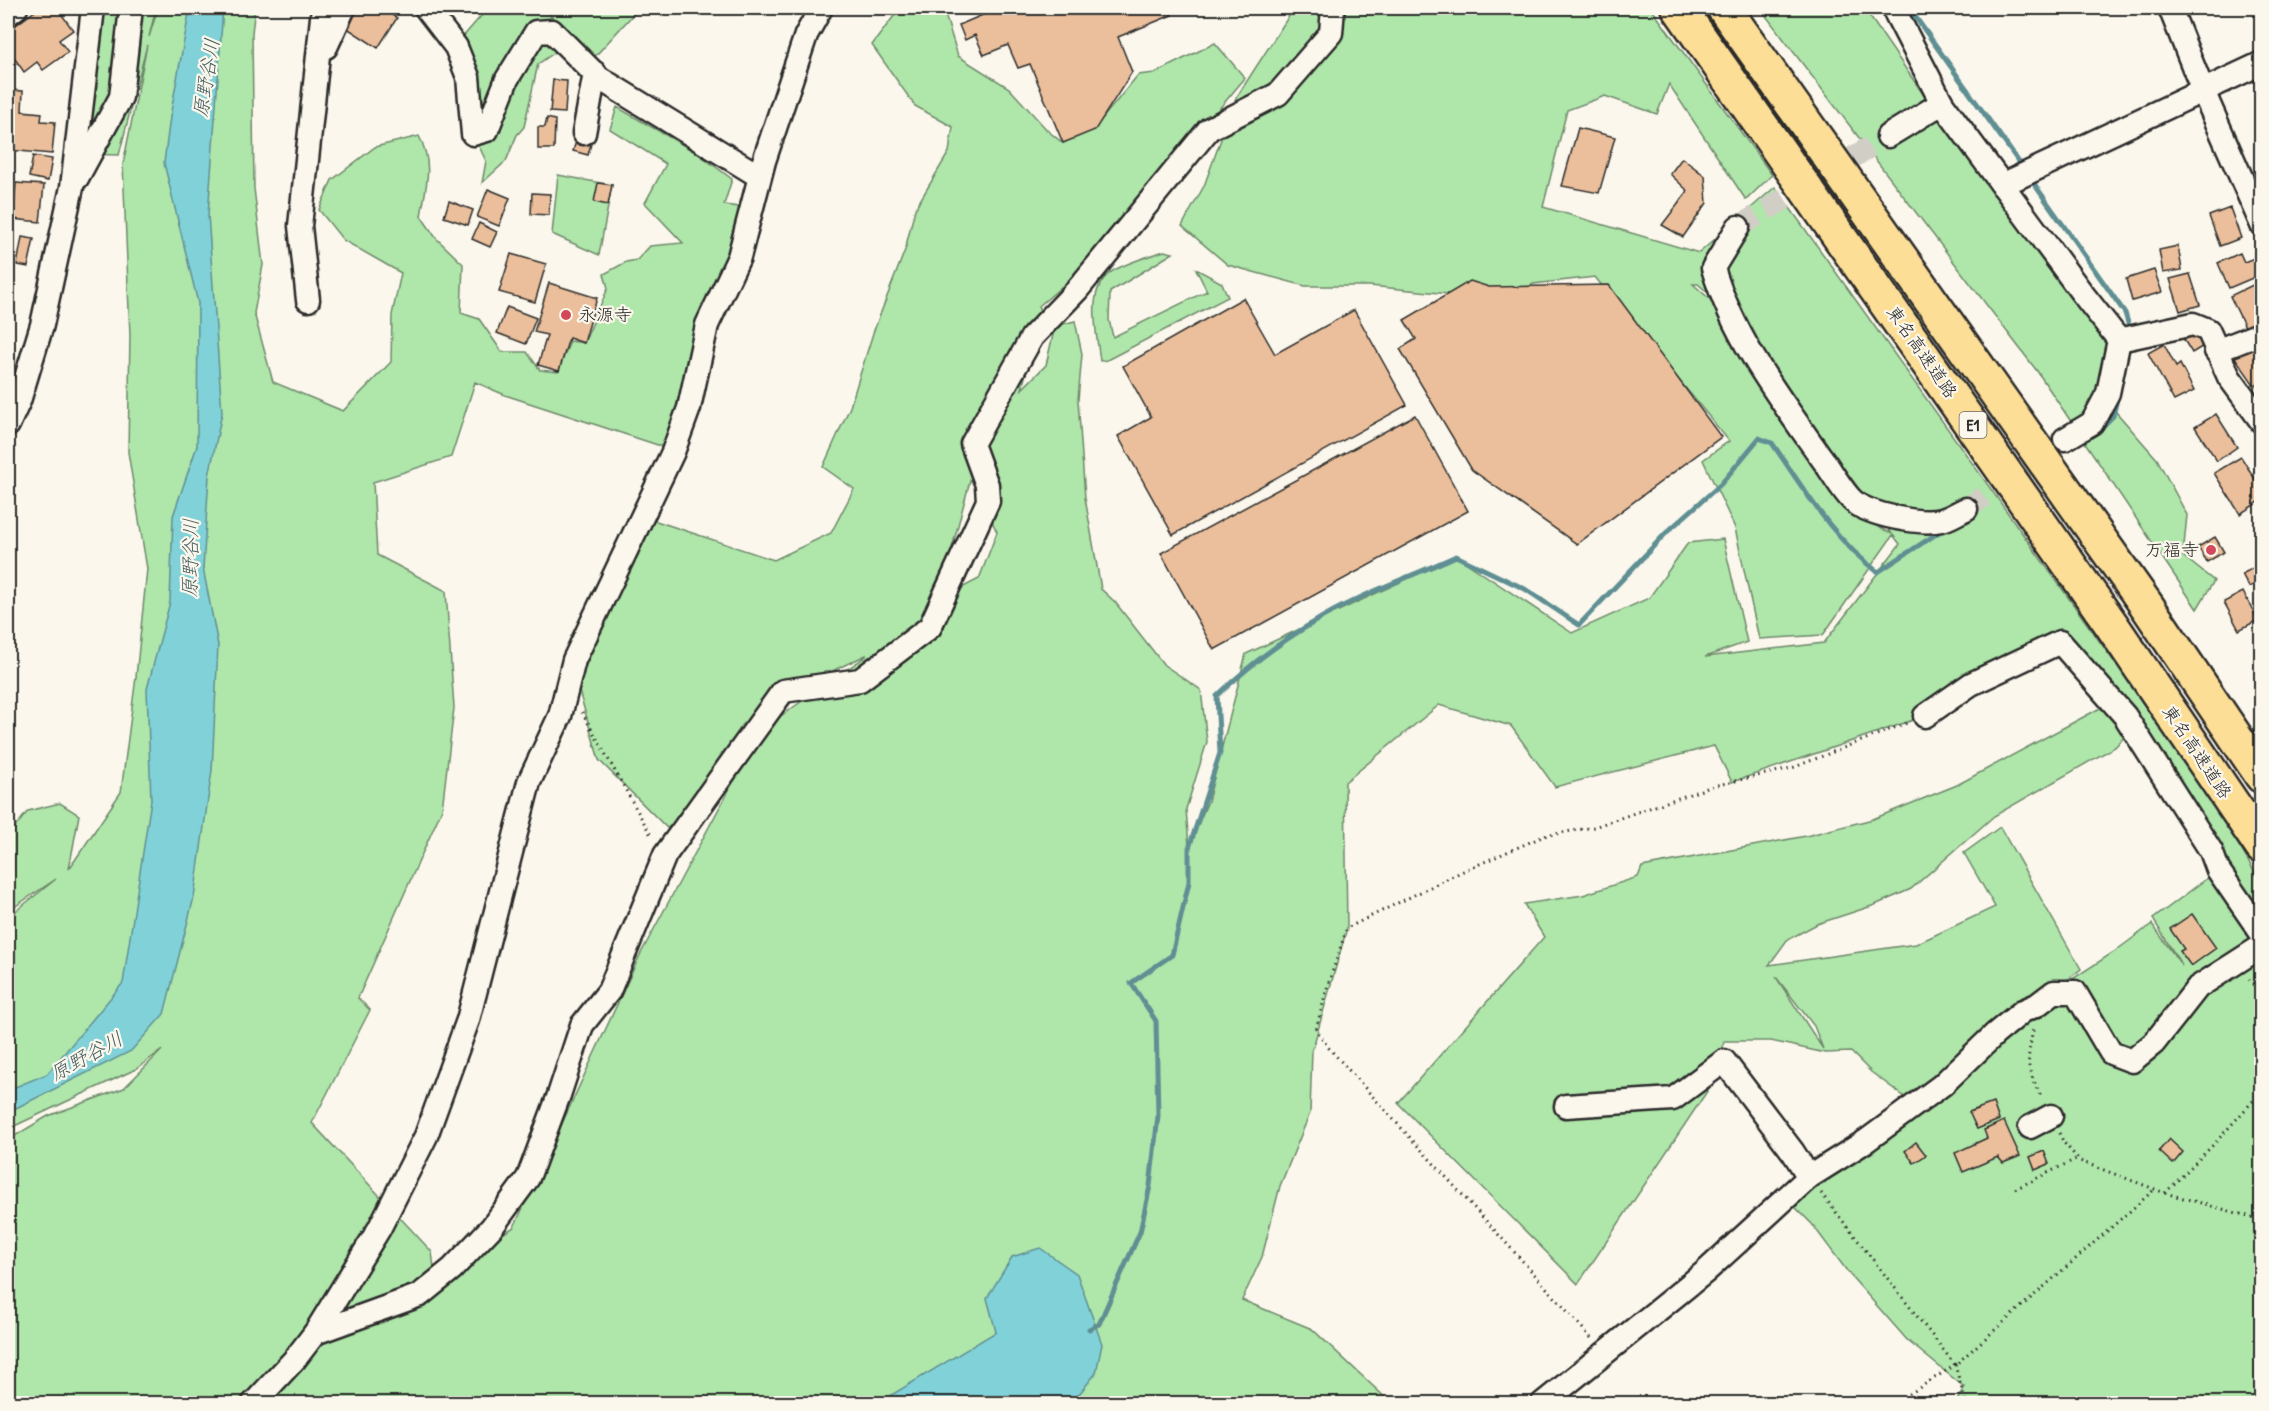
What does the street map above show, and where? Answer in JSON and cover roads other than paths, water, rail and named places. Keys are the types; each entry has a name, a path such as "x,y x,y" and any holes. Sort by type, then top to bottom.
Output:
{"highway":[{"name":"東名高速道路","path":"1679,8 2097,604 2262,847"},
{"name":"E1","path":"1724,8 2147,606 2262,776"}],"street":[{"path":"8,14 16,8"},
{"path":"8,425 19,401 37,343 72,187 93,8"},
{"path":"72,187 121,98 131,8"},
{"path":"308,300 300,226 323,8"},
{"path":"317,70 344,8"},
{"path":"426,8 456,47 468,77 473,134 487,130 507,79 536,32 552,31 599,78 759,176"},
{"path":"253,1404 295,1359 315,1333 379,1229 426,1136 468,1020 529,782 560,716 574,660 673,452 689,408 707,325 739,257 759,176 806,35 821,8"},
{"path":"315,1333 420,1295 452,1269 492,1227 528,1178 582,1025 609,991 665,855 783,691 860,680 930,627 988,501 987,485 972,444 1032,337 1077,290 1209,129 1278,94 1331,33 1333,8"},
{"path":"1893,8 1942,103 2119,340 2108,393 2092,423 2065,439"},
{"path":"2170,8 2203,91 2262,225"},
{"path":"2002,185 2262,63"},
{"path":"584,133 595,73"},
{"path":"1888,136 1942,103"},
{"path":"1738,227 1713,268 1721,296 1785,407 1854,502 1893,518 1914,520 1941,521 1966,509"},
{"path":"2119,340 2193,324 2208,330 2229,378 2262,422"},
{"path":"2216,351 2262,333"},
{"path":"8,389 37,343"},
{"path":"1925,716 1971,684 2061,642 2125,716 2211,851 2218,870 2262,934"},
{"path":"1542,1404 1705,1272 1809,1177 1908,1111 1942,1085 1995,1034 2023,1011 2037,1005 2054,992 2075,992 2111,1053 2132,1061 2154,1043 2198,987 2262,946"},
{"path":"1566,1107 1673,1099 1724,1061 1793,1152 1809,1177"},
{"path":"2030,1127 2051,1116"}],"water":[{"name":"原野谷川","path":"190,8 223,8 208,215 222,413 209,476 203,568 218,645 212,770 194,897 164,1014 131,1051 8,1112 8,1090 47,1074 123,983 151,800 147,689 170,602 173,516 197,446 198,303 164,163"},
{"path":"1040,1248 1077,1274 1102,1344 1096,1373 1072,1403 882,1403 888,1397 996,1332 987,1298 1012,1257"}],"waterway":[{"path":"1909,8 2023,168"},
{"path":"2030,178 2125,313 2131,333"},
{"path":"2099,430 2113,416 2118,395"},
{"path":"1089,1329 1099,1324 1140,1232 1150,1186 1158,1116 1156,1021 1131,983 1172,955 1189,882 1189,848 1220,753 1217,696 1274,648 1328,614 1456,556 1525,589 1579,625 1667,532 1721,484 1759,438 1772,443 1833,529 1847,545 1878,572 1944,529"}],"tunnel":[{"path":"1738,227 1888,136"},
{"path":"1966,509 2065,439"}],"place":[{"name":"永源寺","path":"566,315"},
{"name":"万福寺","path":"2211,550"}]}
